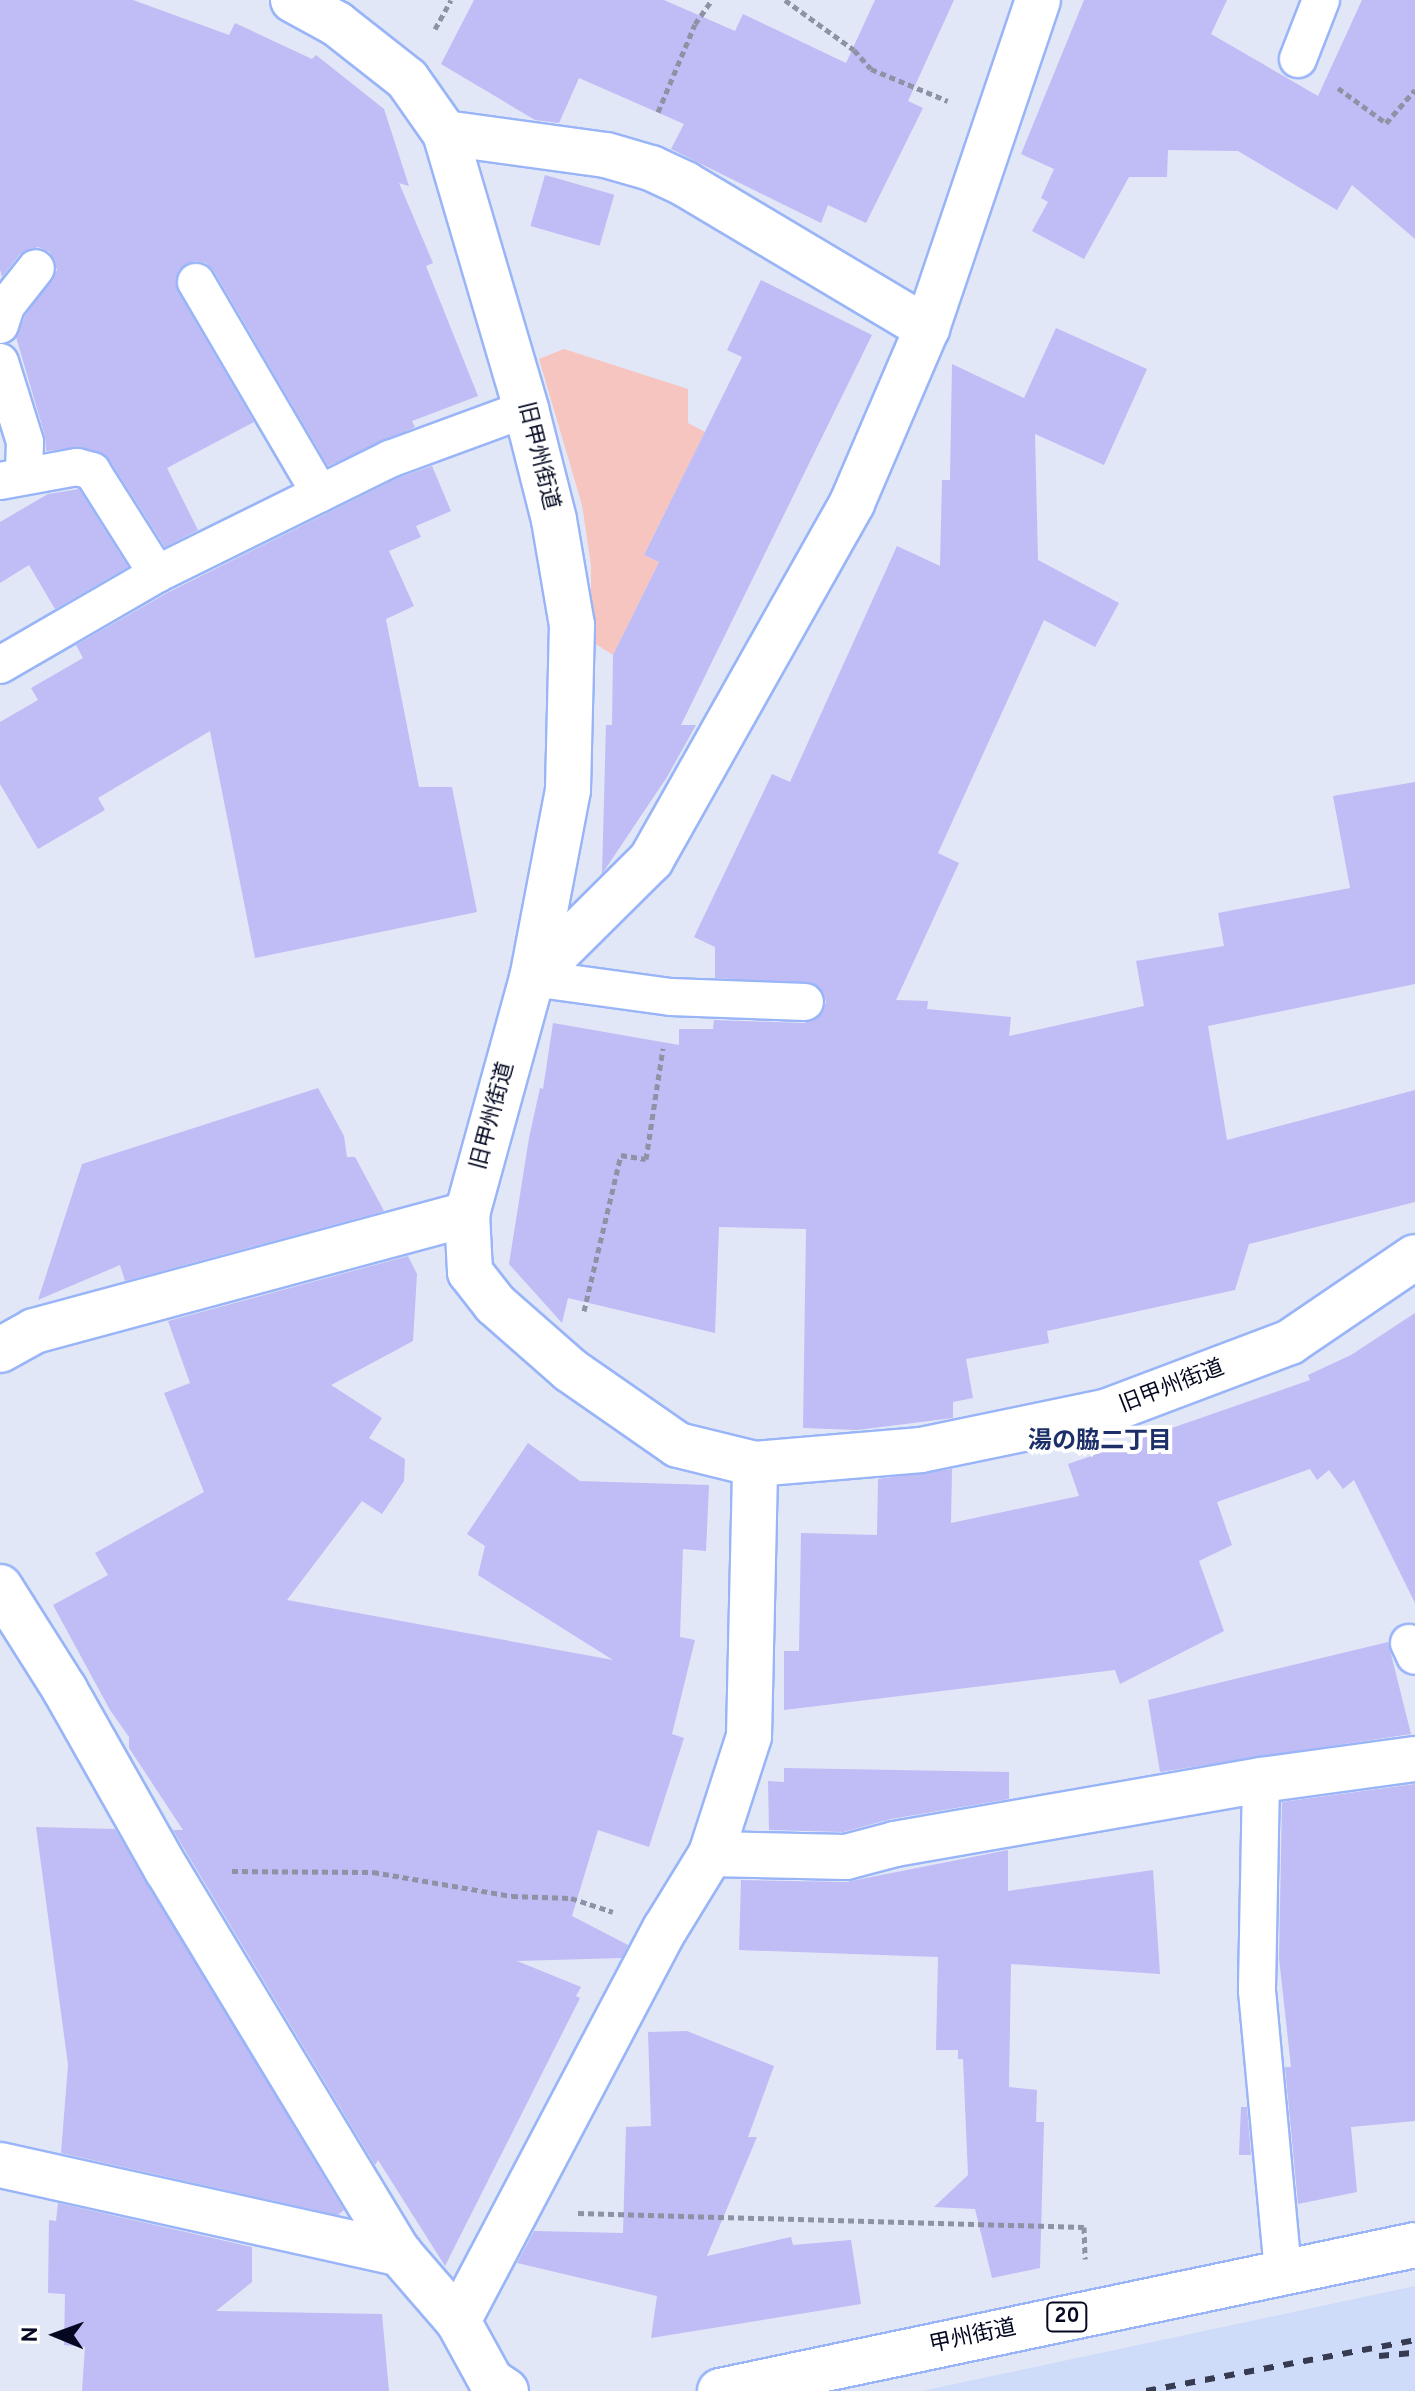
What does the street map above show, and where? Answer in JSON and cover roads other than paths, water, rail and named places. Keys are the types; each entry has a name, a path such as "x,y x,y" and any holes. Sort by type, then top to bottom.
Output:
{"main road":[{"name":"旧甲州街道","path":"293,0 337,24 407,79 445,133 526,409 554,520 572,625 568,790 532,978 467,1214 470,1272 495,1304 570,1370 678,1445 755,1464 921,1450 1105,1412 1290,1342 1415,1257"},
{"path":"532,978 651,860 852,503 927,328 996,114 1038,0"},
{"path":"445,133 606,155 651,168 712,200 927,328"},
{"path":"0,1350 34,1331 467,1214"},
{"path":"458,2321 665,1929 711,1854 749,1736 755,1464"},
{"path":"0,1587 65,1690 167,1870 400,2254 458,2321 491,2381 506,2391"},
{"path":"711,1854 846,1857 895,1844 1261,1780 1415,1759"},
{"path":"0,2165 400,2254"},
{"name":"甲州街道","path":"720,2391 1415,2245"}],"lane":[{"path":"1298,59 1321,0"},
{"path":"0,325 6,306 36,268"},
{"path":"196,282 320,493"},
{"path":"0,362 25,442 12,478 77,467 92,471 157,574"},
{"path":"0,665 157,574 320,493 390,459 526,409"},
{"path":"532,978 671,997 805,1002"},
{"path":"1261,1780 1257,1991 1283,2273"}],"railway":[{"path":"1146,2391 1415,2340"},
{"path":"1379,2356 1415,2353"}],"district":[{"name":"湯の脇二丁目","path":"1100,1443"}]}
